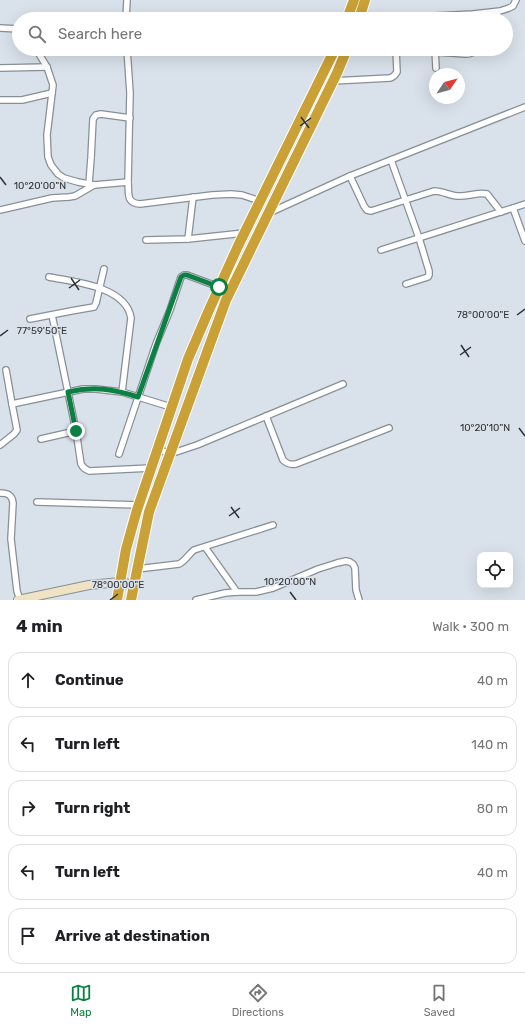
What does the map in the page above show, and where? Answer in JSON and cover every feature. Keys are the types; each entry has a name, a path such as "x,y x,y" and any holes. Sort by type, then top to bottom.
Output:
{"highway":[{"path":"350,12 354,0"},
{"path":"361,12 365,0"},
{"path":"117,600 126,549 151,468 188,359 244,233 332,56"},
{"path":"131,600 150,512 226,300 344,56"}],"street":[{"path":"126,12 127,0"},
{"path":"496,12 513,6 516,0"},
{"path":"0,28 12,29"},
{"path":"40,56 47,67 53,85 47,135 48,157 51,165 58,174 64,178 78,182 92,185 128,182"},
{"path":"127,56 130,93 128,182 129,198 131,202 140,204 219,195 242,195 260,201"},
{"path":"333,81 393,77 397,72 396,56"},
{"path":"435,56 436,68"},
{"path":"0,68 47,67"},
{"path":"0,100 22,100 52,94"},
{"path":"268,213 350,176 525,106"},
{"path":"92,185 91,158 93,119 96,115 100,114 130,118"},
{"path":"391,160 419,238 429,271 429,275 425,279 406,284"},
{"path":"350,176 367,210 371,212 434,191 440,191 458,196 483,193 487,194 501,212"},
{"path":"0,210 52,198 75,196 92,185"},
{"path":"188,239 194,198"},
{"path":"381,250 525,204"},
{"path":"513,208 525,241"},
{"path":"146,240 188,239 244,233"},
{"path":"30,320 52,314 94,307 104,269"},
{"path":"119,454 181,277 187,275 219,287"},
{"path":"49,277 100,288 112,293 128,307 131,318 122,392"},
{"path":"52,314 82,467 89,471 151,468"},
{"path":"0,445 17,430 6,370"},
{"path":"158,449 170,454 197,445 343,384"},
{"path":"12,404 83,389 96,389 122,392 172,407"},
{"path":"266,416 283,460 291,465 389,428"},
{"path":"41,439 76,431"},
{"path":"0,493 10,495 13,503 11,539 19,600 75,588 120,582 134,585"},
{"path":"37,502 139,505"},
{"path":"137,569 183,563 189,554 194,550 273,525"},
{"path":"205,547 237,592"},
{"path":"196,600 224,593 256,592 273,588 318,569 346,561 353,564 356,590 359,600"}],"route":[{"path":"76,431 68,392 83,389 96,389 122,392 138,397 181,277 187,275 219,287"}]}
